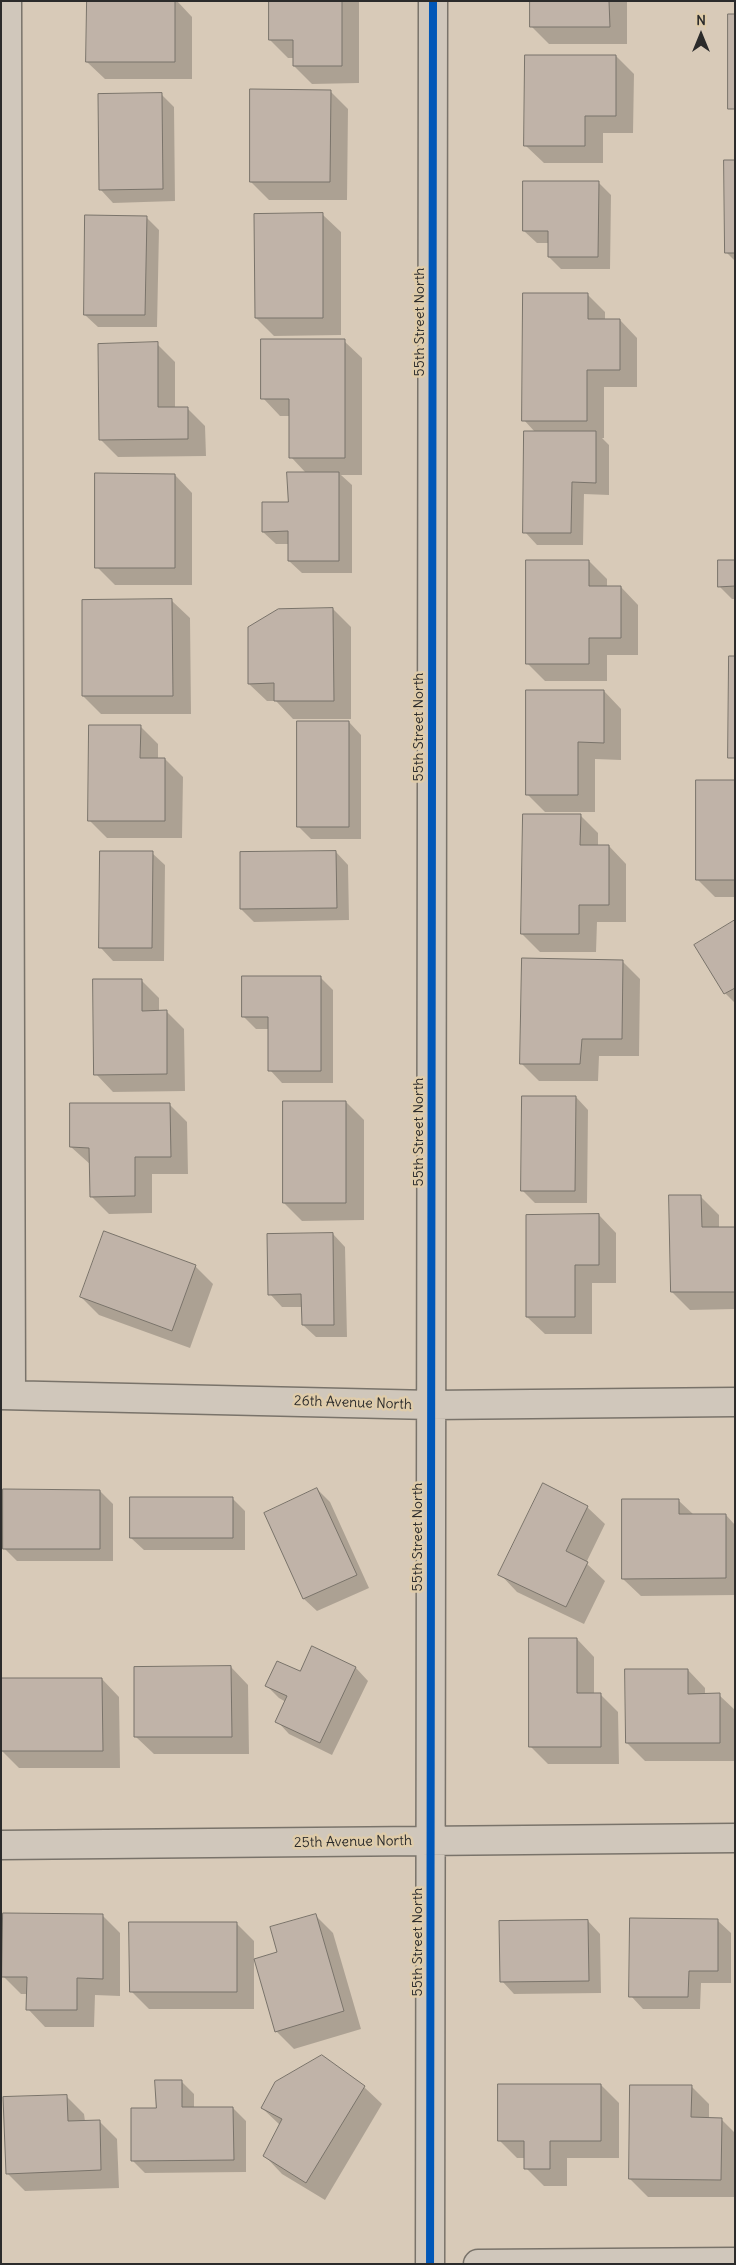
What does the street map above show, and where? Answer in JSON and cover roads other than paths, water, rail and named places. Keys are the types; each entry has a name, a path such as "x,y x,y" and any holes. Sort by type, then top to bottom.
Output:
{"street":[{"path":"6,1394 7,1"},
{"name":"55th Street North","path":"430,2264 433,1"},
{"name":"26th Avenue North","path":"6,1394 431,1406 735,1402"},
{"name":"25th Avenue North","path":"1,1845 735,1838"},
{"path":"478,2264 735,2262"}]}
